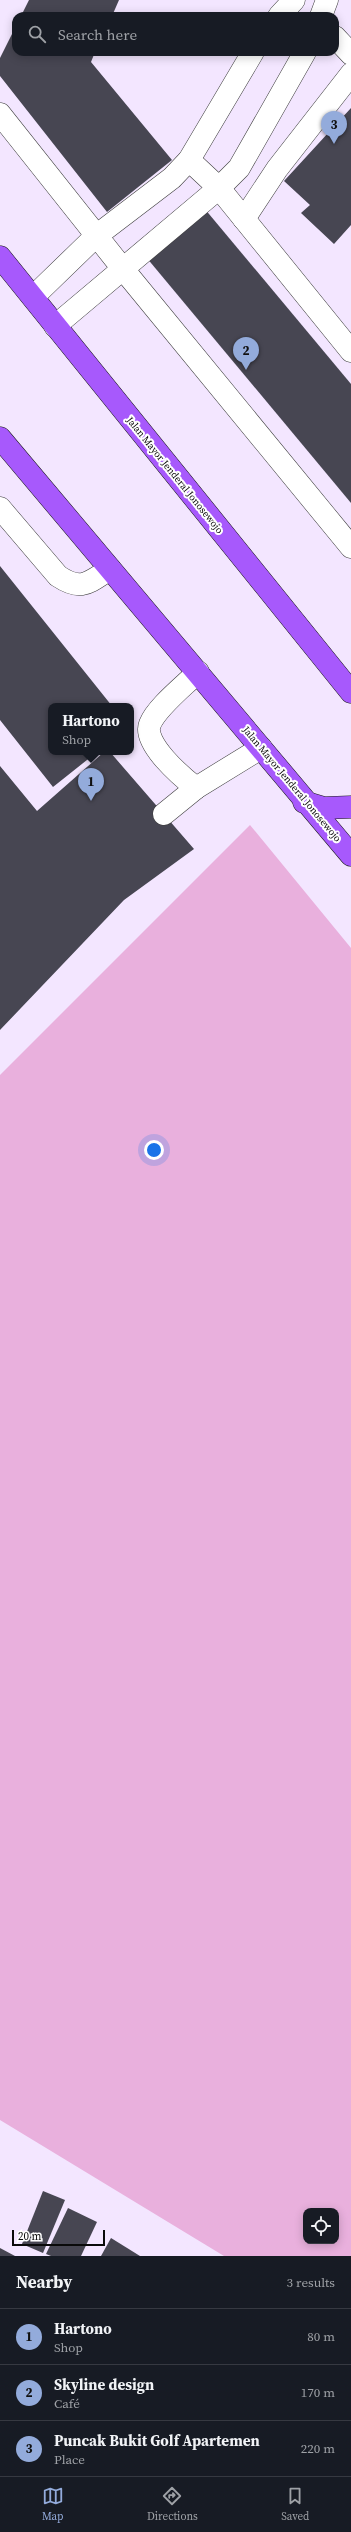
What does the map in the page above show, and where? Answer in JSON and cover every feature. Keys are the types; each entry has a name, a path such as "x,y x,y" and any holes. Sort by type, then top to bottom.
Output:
{"main road":[{"name":"Jalan Mayor Jenderal Jonosewojo","path":"0,257 351,692"},
{"name":"Jalan Mayor Jenderal Jonosewojo","path":"0,438 198,672 304,802 351,855"},
{"path":"304,802 324,808 351,808"}],"lane":[{"path":"283,12 294,0"},
{"path":"322,12 326,0"},
{"path":"339,41 351,54"},
{"path":"32,298 96,236 172,178 188,160 251,56"},
{"path":"55,326 219,188 240,168 303,56"},
{"path":"244,219 277,169 351,74"},
{"path":"0,114 96,236 351,547"},
{"path":"188,160 219,188 351,351"},
{"path":"0,508 58,576 70,584 83,586 110,569"},
{"path":"196,788 180,775 150,741 149,726 154,716 198,672"},
{"path":"164,814 196,788 261,748"}],"shaded area":[{"path":"250,825 351,948 351,2256 224,2256 0,2120 0,1075"}],"building":[{"path":"29,0 119,0 114,12 23,12"},
{"path":"12,34 12,56 93,56 91,62 172,160 107,212 0,76 0,58"},
{"path":"351,108 351,225 334,244 301,213 310,205 284,181"},
{"path":"204,208 351,384 351,503 146,257"},
{"path":"0,566 110,703 48,703 48,755 93,755 53,787 0,720"},
{"path":"101,755 113,755 194,849 124,900 0,1030 0,766 37,811"},
{"path":"43,2191 65,2200 43,2253 22,2244"},
{"path":"68,2208 97,2222 81,2256 51,2256 46,2254"},
{"path":"111,2238 140,2256 101,2256"},
{"path":"0,2248 15,2256 0,2256"}],"place":[{"name":"Puncak Bukit Golf Apartemen","path":"334,144"},
{"name":"Skyline design","path":"246,370"},
{"name":"Hartono","path":"91,801"}]}
